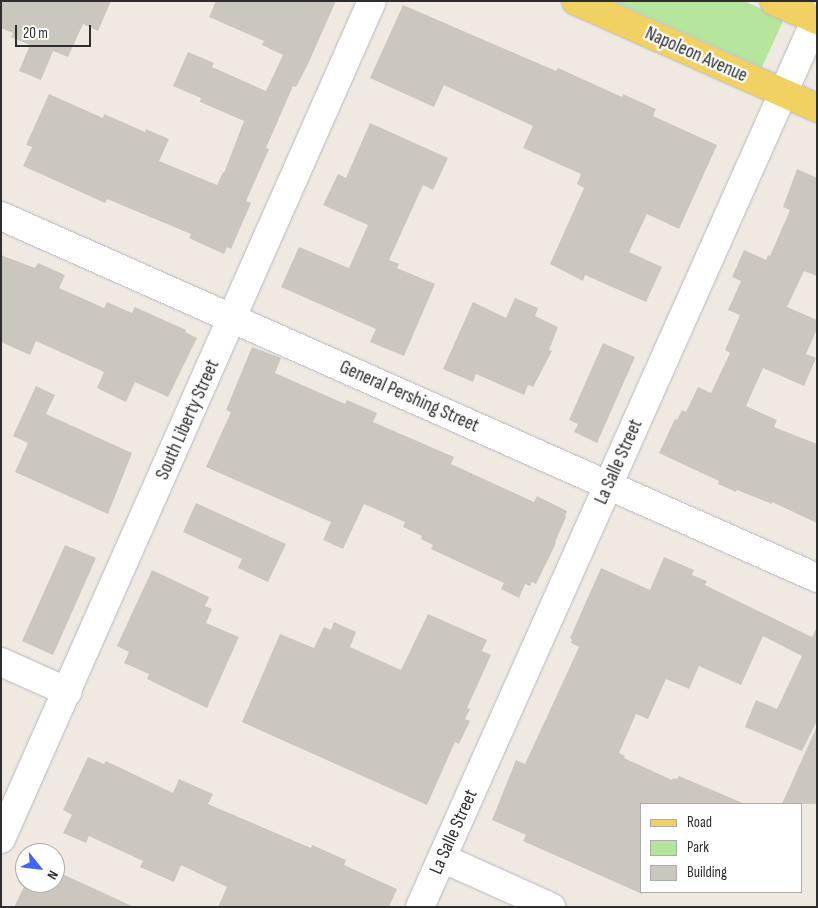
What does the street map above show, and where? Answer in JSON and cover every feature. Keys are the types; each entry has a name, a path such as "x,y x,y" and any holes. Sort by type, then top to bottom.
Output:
{"main road":[{"name":"Napoleon Avenue","path":"576,1 817,108"},
{"path":"774,1 816,19"}],"street":[{"name":"South Liberty Street","path":"1,839 68,692 372,1"},
{"name":"La Salle Street","path":"420,907 816,19"},
{"name":"General Pershing Street","path":"1,216 817,578"},
{"path":"1,662 68,692"},
{"path":"442,858 551,907"}],"green space":[{"path":"614,1 744,1 784,19 762,67"}],"building":[{"path":"1,1 111,1 98,31 83,24 68,57 53,51 41,80 19,71 30,45 11,37 13,33 1,28"},
{"path":"216,1 336,1 307,66 296,87 293,86 266,148 269,149 246,201 251,203 231,249 227,247 224,254 189,238 191,234 107,199 105,203 23,166 32,147 26,145 49,94 103,118 104,114 145,132 146,129 169,139 159,161 217,185 224,173 244,121 200,102 201,98 173,86 188,52 214,63 212,67 266,91 283,55 262,45 264,41 209,17"},
{"path":"403,5 556,71 558,68 622,97 623,94 656,109 653,116 717,145 679,229 647,214 629,252 662,267 646,302 585,275 583,281 550,264 584,188 577,184 581,174 523,148 533,126 444,85 434,107 370,78"},
{"path":"370,123 448,158 433,190 423,185 389,260 399,264 397,268 435,284 404,356 370,342 376,329 281,287 299,247 349,268 368,225 323,205 338,174 346,178"},
{"path":"797,169 817,178 817,276 804,271 787,307 817,320 817,329 806,354 816,358 804,386 763,368 746,406 777,420 774,427 817,444 817,523 772,502 772,504 737,490 736,492 718,484 719,481 659,453 675,419 677,420 682,410 686,412 698,387 711,393 730,353 725,350 740,315 728,310 741,281 732,277 744,250 766,260 768,255 770,256 790,210 783,207"},
{"path":"1,255 35,268 38,263 65,275 59,288 104,308 107,302 132,313 135,307 186,330 185,332 197,338 168,397 135,382 126,402 97,388 104,372 36,341 30,355 1,342"},
{"path":"515,298 538,308 535,316 558,327 549,350 552,351 533,387 528,385 524,395 476,374 473,382 443,369 473,302 506,318"},
{"path":"603,343 635,357 597,443 574,432 578,424 569,420"},
{"path":"252,347 281,358 275,373 345,404 347,400 377,413 373,422 454,457 451,464 534,502 537,496 567,511 556,543 536,584 532,582 530,586 525,584 519,598 501,589 504,583 431,549 433,545 421,539 422,536 403,527 405,522 364,504 343,549 323,540 331,522 206,467 231,412 226,410"},
{"path":"36,386 55,395 46,414 132,453 108,514 15,472 28,443 13,436"},
{"path":"196,503 286,544 268,582 238,568 242,559 183,532"},
{"path":"65,545 96,558 53,655 22,641"},
{"path":"664,557 694,570 692,575 707,581 705,585 812,637 817,627 817,721 802,751 745,727 756,700 777,709 802,656 763,636 741,685 699,666 689,689 666,679 648,719 636,714 619,753 625,756 624,758 672,780 673,778 677,779 679,776 743,803 640,803 640,893 642,894 523,841 526,835 492,820 516,760 525,764 579,647 571,643 572,640 570,638 601,568 650,590"},
{"path":"152,570 209,597 205,606 212,609 206,623 239,637 207,708 147,679 149,674 124,663 129,652 117,646"},
{"path":"428,614 487,640 482,651 491,655 467,708 470,709 465,719 470,721 459,744 455,742 427,805 242,722 280,634 314,648 324,627 331,630 334,622 356,632 350,647 401,670"},
{"path":"817,726 817,804 782,803"},
{"path":"88,757 104,764 106,761 173,793 179,779 213,794 208,804 311,848 312,845 346,860 344,865 397,889 389,907 218,907 227,887 181,865 174,882 140,867 143,861 89,836 86,843 63,833 72,815 63,810"},
{"path":"65,876 134,907 14,907 21,893 65,893"}]}
